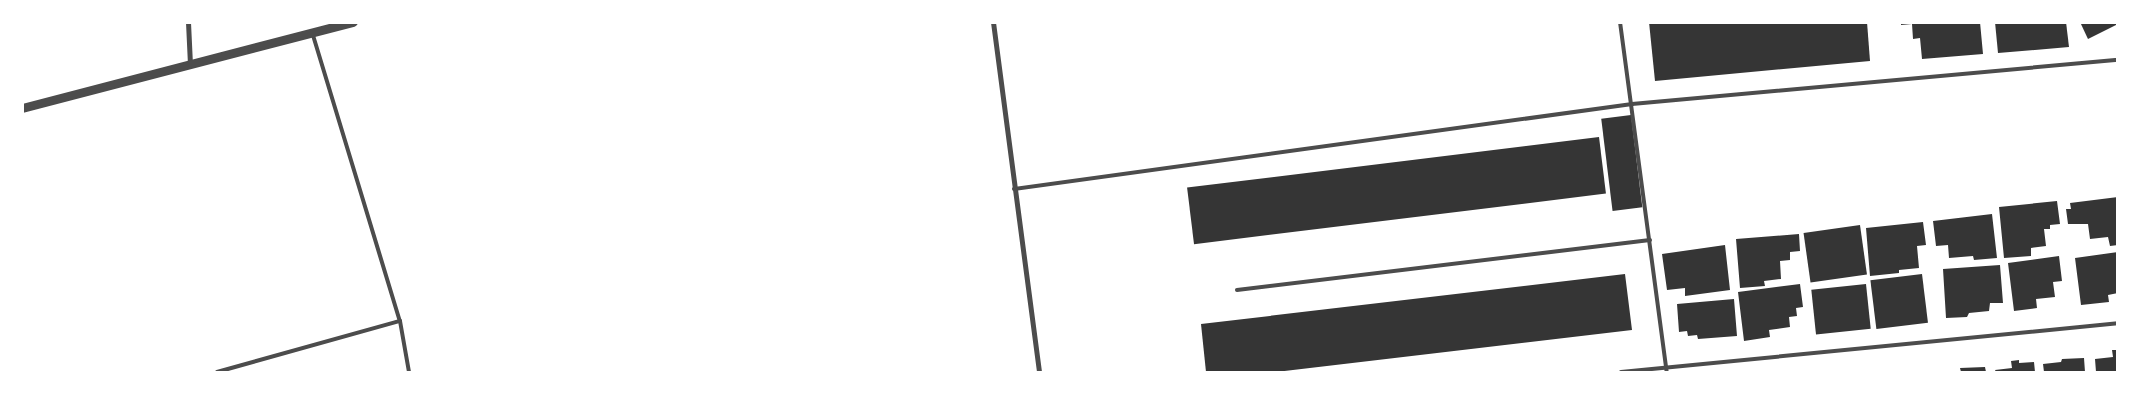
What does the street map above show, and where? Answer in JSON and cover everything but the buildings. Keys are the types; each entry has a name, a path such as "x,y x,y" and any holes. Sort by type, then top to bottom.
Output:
{"street":[{"path":"188,22 190,64"},
{"path":"22,108 353,22"},
{"path":"992,22 1039,372"}],"lane":[{"path":"1620,22 1666,370"},
{"path":"312,32 400,321 409,372"},
{"path":"1014,189 1632,104 2118,60"},
{"path":"1237,290 1650,240"},
{"path":"217,372 400,321"},
{"path":"1621,372 1666,370 2118,323"}]}
